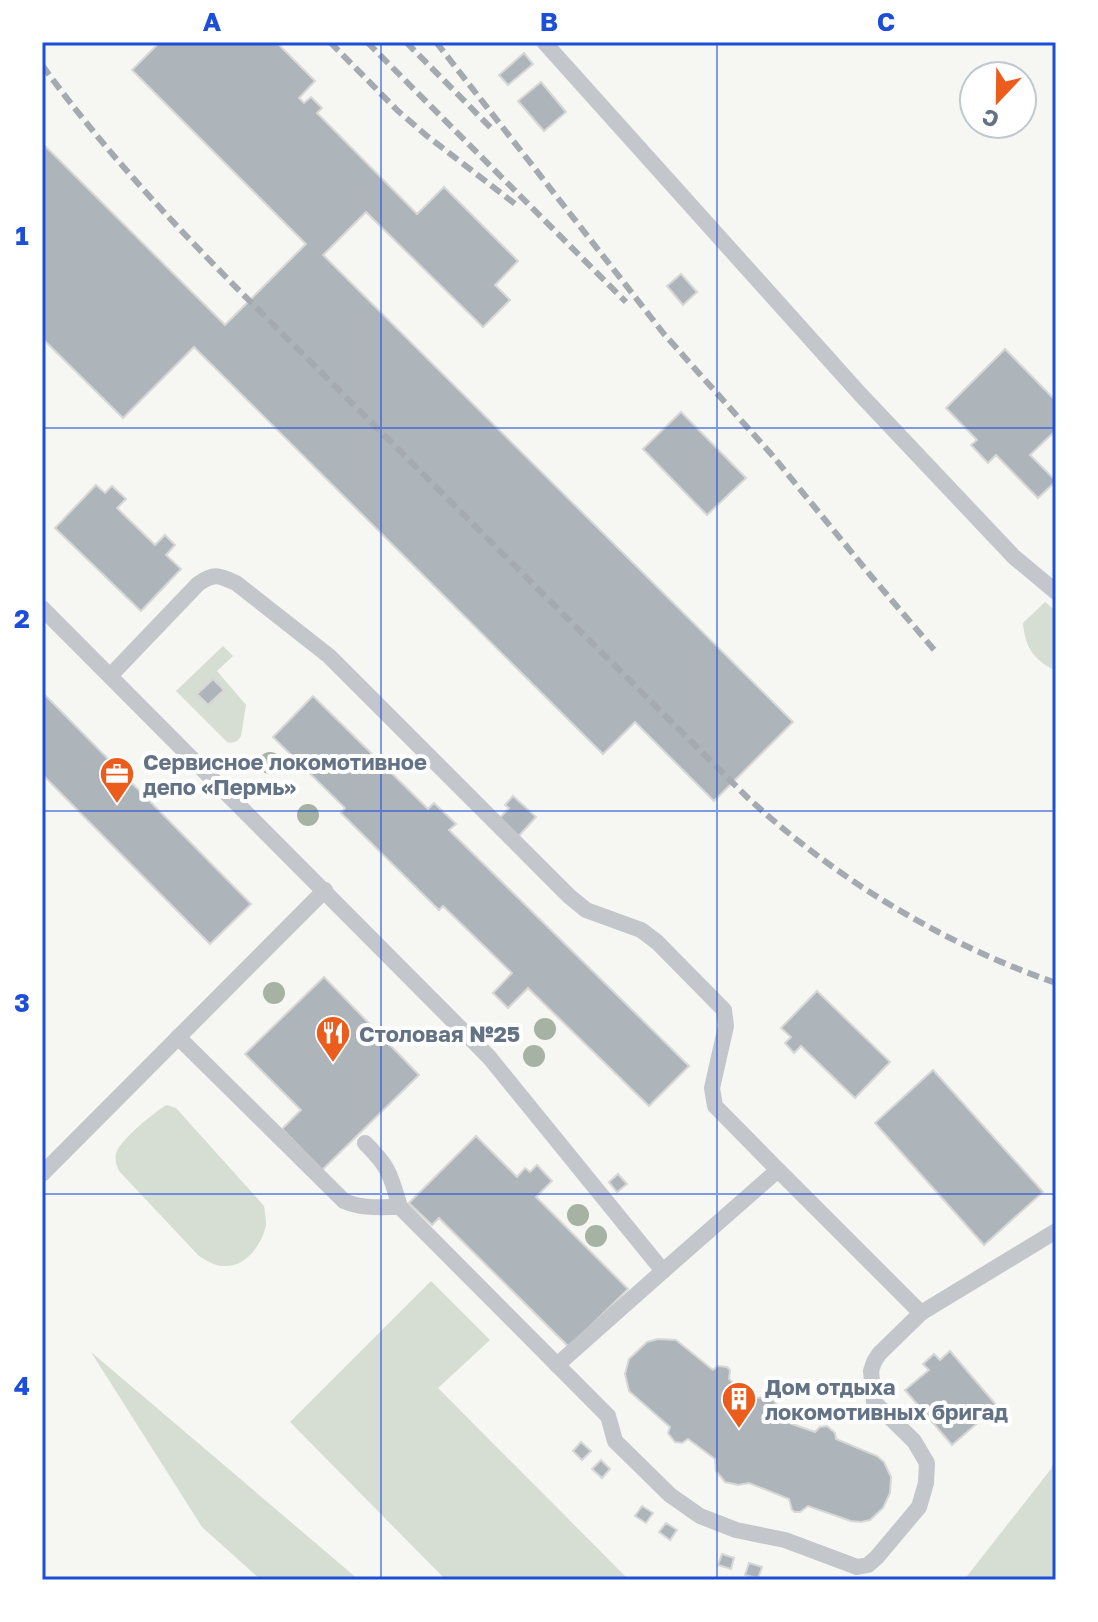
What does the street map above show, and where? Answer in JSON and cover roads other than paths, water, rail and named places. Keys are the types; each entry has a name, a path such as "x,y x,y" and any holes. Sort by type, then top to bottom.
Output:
{"lane":[{"path":"544,42 838,370 1014,557 1056,592"},
{"path":"110,676 209,576 220,576 236,583 329,656 569,896 586,910 641,930 657,942 724,1010 726,1026 712,1088 715,1106 921,1313"},
{"path":"42,608 489,1057 663,1271"},
{"path":"42,1174 325,890"},
{"path":"178,1037 344,1201 354,1206 400,1207"},
{"path":"365,1143 385,1164 400,1207 608,1416 615,1441 670,1495 700,1516 736,1530 785,1540 857,1567 868,1565 877,1557 919,1507 926,1483 927,1463 914,1441 874,1402 871,1381 874,1362 921,1313 1056,1231"},
{"path":"557,1365 778,1170"}],"railway":[{"path":"330,42 398,111 519,207"},
{"path":"367,42 626,302"},
{"path":"406,42 494,131"},
{"path":"436,42 664,334 772,455 936,652"},
{"path":"42,65 112,154 189,238 748,798 817,856 893,906 973,949 1056,983"}],"place":[{"name":"Сервисное локомотивное депо «Пермь»","path":"117,805"},
{"name":"Столовая №25","path":"333,1064"},
{"name":"Дом отдыха локомотивных бригад","path":"739,1430"}]}
